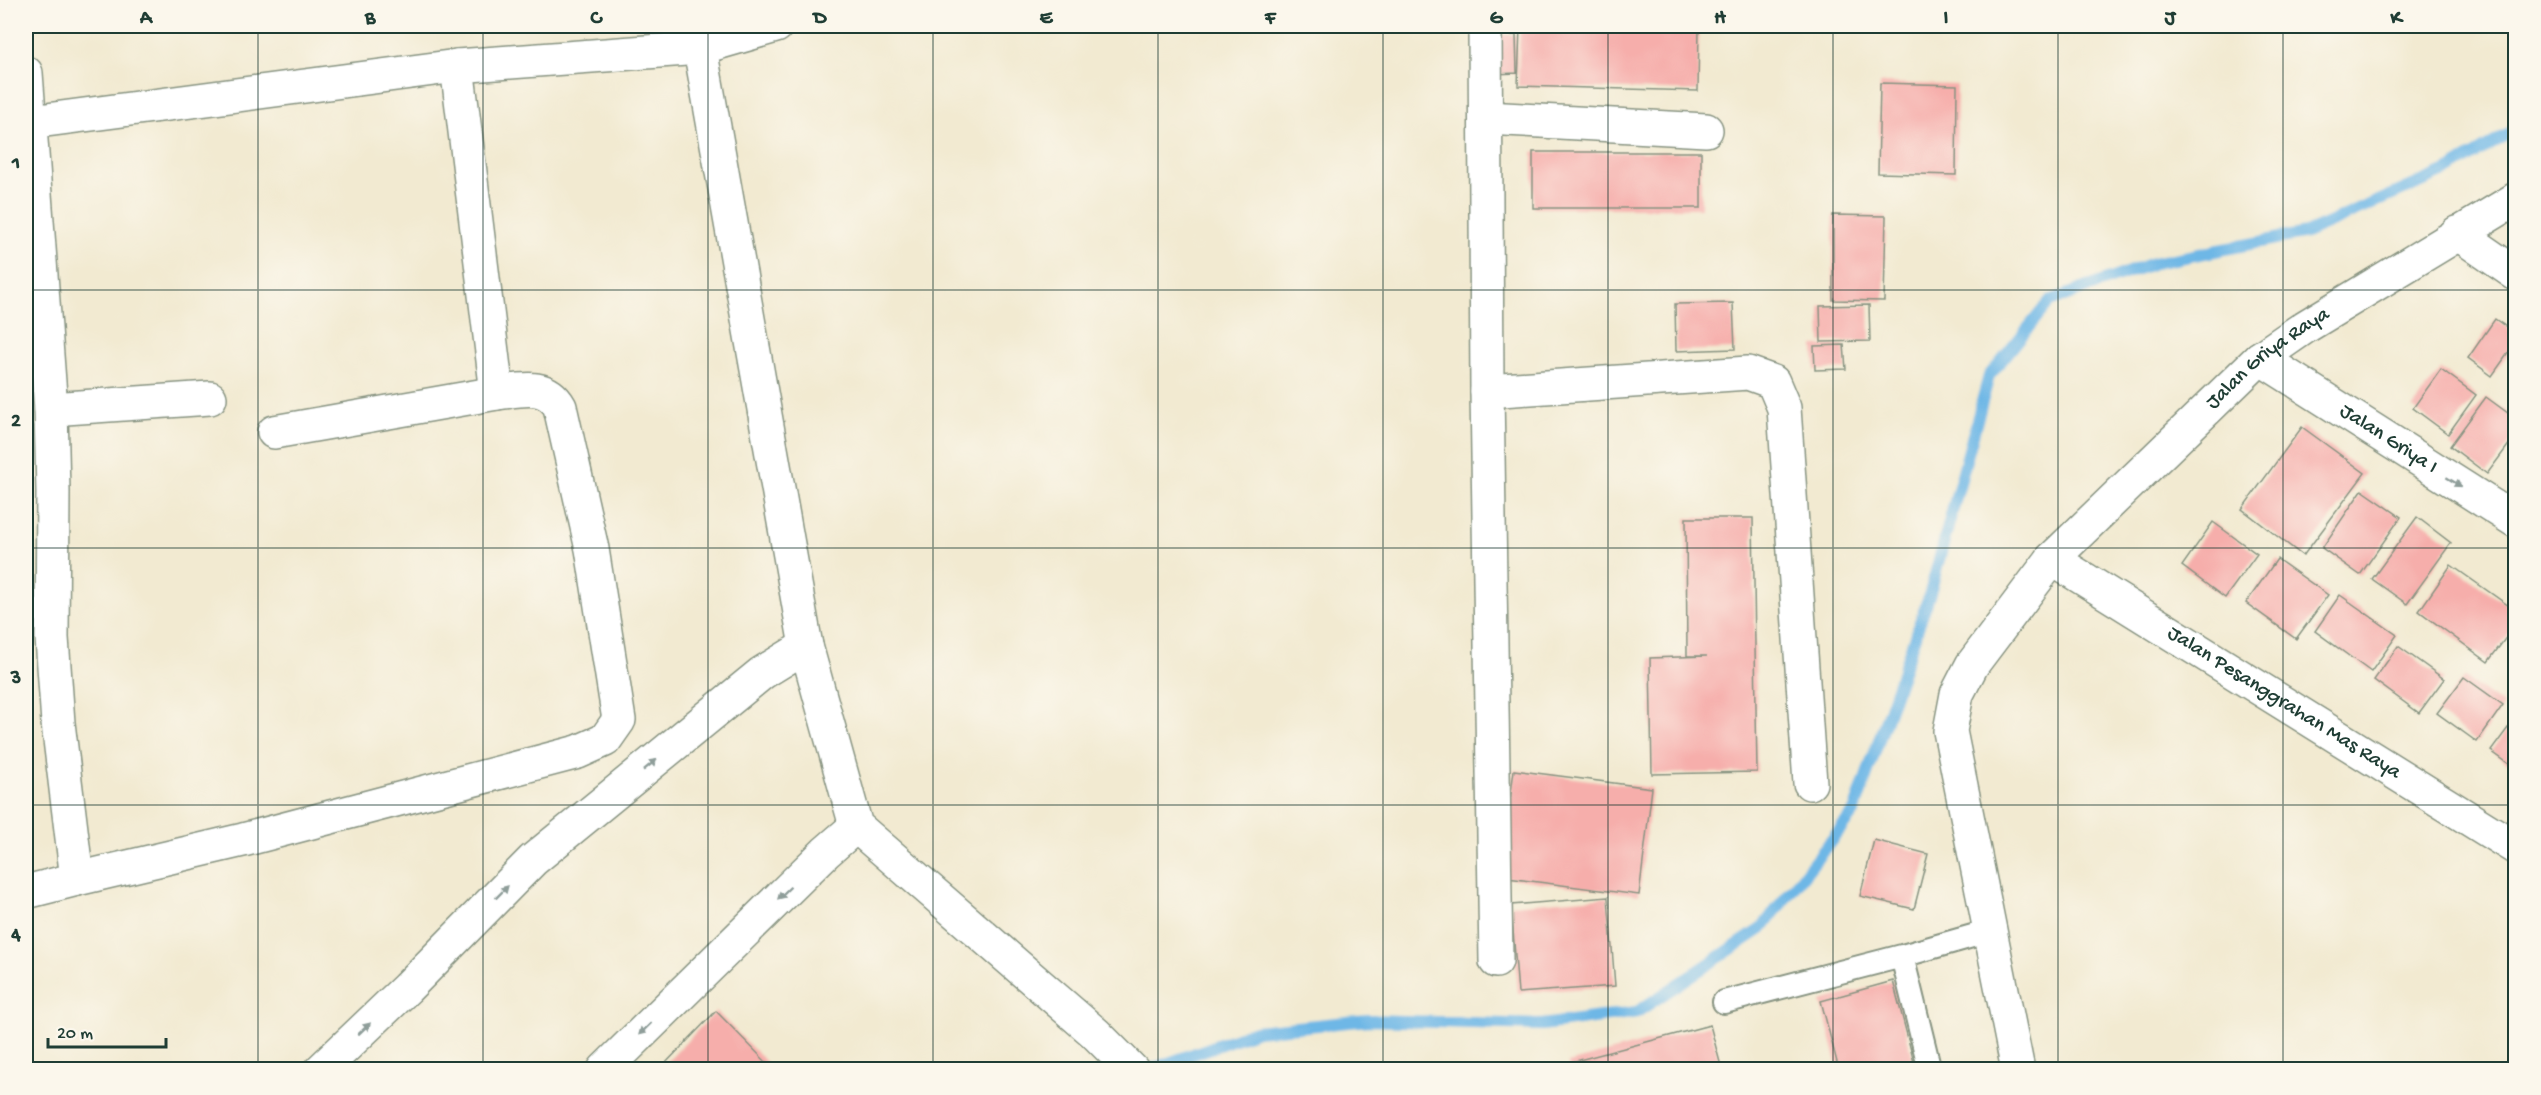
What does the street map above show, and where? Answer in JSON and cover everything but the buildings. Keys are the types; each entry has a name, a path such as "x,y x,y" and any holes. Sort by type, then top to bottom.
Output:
{"street":[{"path":"31,122 457,66 700,48 776,26"},
{"path":"1485,26 1496,962"},
{"path":"700,48 806,646 856,826 1127,1064"},
{"path":"457,66 496,393"},
{"path":"26,73 37,228 37,355 51,409 53,492 39,630 58,723 77,879"},
{"path":"1486,118 1706,129"},
{"name":"Jalan Griya Raya","path":"2018,1070 1983,932 1950,731 1958,694 1972,665 2052,560 2260,358 2457,233 2516,199"},
{"path":"2457,233 2516,274"},
{"name":"Jalan Griya I","path":"2260,358 2516,520"},
{"path":"1488,391 1748,373 1773,382 1784,408 1810,783"},
{"path":"26,892 339,815 578,752 604,740 619,720 592,549 560,407 554,396 542,390 529,389 496,393 274,432"},
{"path":"51,409 210,398"},
{"name":"Jalan Pesanggrahan Mas Raya","path":"2052,560 2516,848"},
{"path":"321,1070 407,988 533,860 762,673 806,646"},
{"path":"604,1070 826,852 856,826"}],"lane":[{"path":"1724,1002 1902,956 1983,932"},
{"path":"1902,956 1930,1070"}],"waterway":[{"path":"1150,1070 1256,1031 1368,1020 1542,1025 1637,1012 1761,929 1854,812 1930,593 1989,376 2050,301 2154,263 2306,233 2451,169 2516,129"}]}
